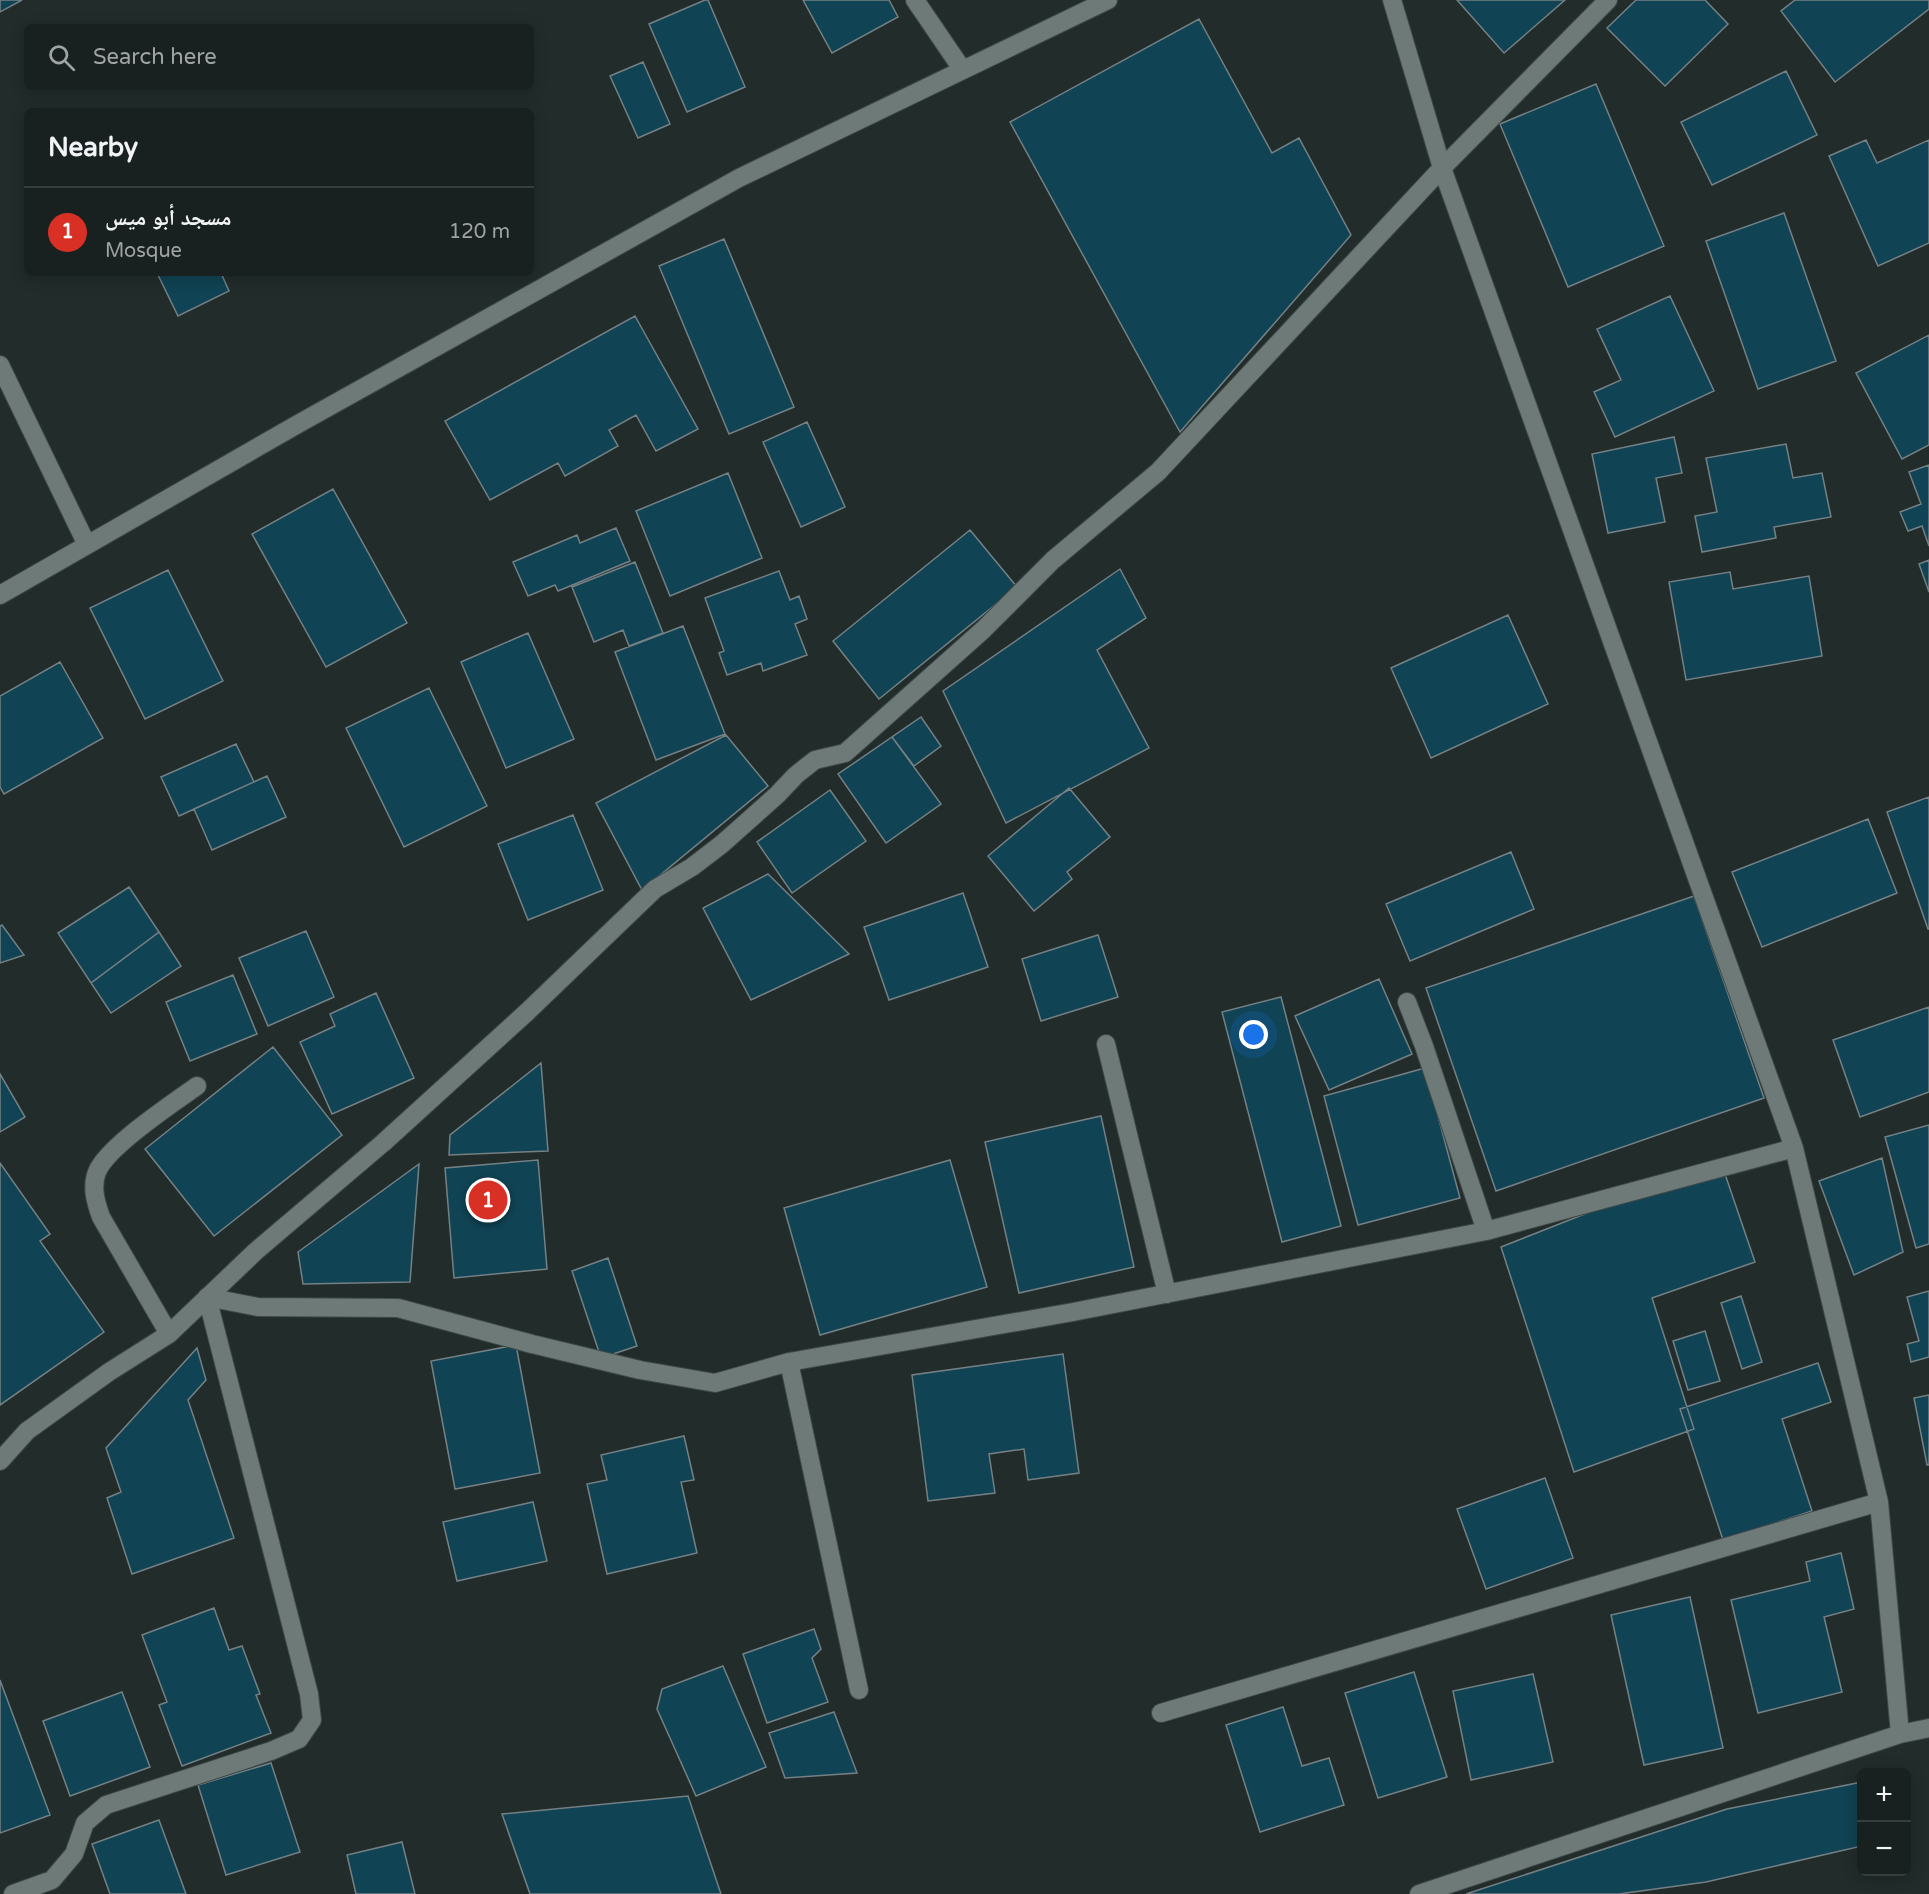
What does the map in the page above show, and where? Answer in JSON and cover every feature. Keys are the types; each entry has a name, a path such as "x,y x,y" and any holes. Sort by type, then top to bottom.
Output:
{"street":[{"path":"915,0 962,69"},
{"path":"0,595 298,424 739,177 1108,0"},
{"path":"1392,0 1442,168 1794,1148 1879,1502 1900,1734"},
{"path":"0,1461 27,1431 109,1372 169,1334 256,1251 392,1136 536,1004 656,889 692,867 722,844 815,760 845,753 983,630 1053,560 1158,472 1442,168 1608,0"},
{"path":"0,365 87,546"},
{"path":"1407,1002 1486,1231"},
{"path":"1106,1044 1167,1294"},
{"path":"169,1334 101,1217 95,1199 95,1183 98,1170 117,1147 197,1086"},
{"path":"207,1297 258,1308 398,1308 640,1370 715,1383 789,1362 1167,1294 1486,1231 1794,1148"},
{"path":"13,1894 52,1880 74,1854 85,1823 106,1805 271,1751 299,1739 312,1719 306,1683 207,1297"},
{"path":"789,1362 859,1690"},
{"path":"1161,1713 1879,1502"},
{"path":"1419,1894 1900,1734 1929,1728"}],"building":[{"path":"0,0 22,0 0,12"},
{"path":"708,0 745,87 687,112 649,24"},
{"path":"803,0 889,0 898,17 832,53"},
{"path":"1457,0 1565,0 1504,53"},
{"path":"1636,0 1705,0 1728,24 1665,86 1607,28"},
{"path":"1795,0 1929,0 1929,9 1835,82 1781,11"},
{"path":"1199,19 1272,153 1299,138 1351,235 1180,432 1010,122"},
{"path":"643,62 670,124 638,138 610,76"},
{"path":"1786,71 1817,135 1712,185 1681,122"},
{"path":"1596,84 1664,246 1568,287 1500,124"},
{"path":"1866,140 1877,163 1929,140 1929,243 1878,266 1829,156"},
{"path":"1784,213 1836,361 1758,389 1706,241"},
{"path":"724,239 794,407 729,434 659,266"},
{"path":"158,276 222,276 229,291 178,316"},
{"path":"1670,296 1714,391 1615,437 1594,392 1621,380 1597,329"},
{"path":"635,316 698,429 656,451 636,415 609,430 618,446 565,476 558,463 490,500 445,421"},
{"path":"1929,335 1929,445 1902,459 1856,373"},
{"path":"807,422 845,507 801,527 763,442"},
{"path":"1674,437 1682,473 1656,478 1665,522 1608,533 1592,454"},
{"path":"1786,444 1793,478 1822,473 1831,517 1774,527 1776,538 1702,552 1695,516 1717,512 1706,458"},
{"path":"1929,465 1929,546 1922,526 1908,531 1900,512 1921,504 1909,472"},
{"path":"728,473 762,558 670,596 636,511"},
{"path":"333,489 407,623 326,667 252,534"},
{"path":"616,528 630,561 558,591 555,585 528,596 513,562 577,535 580,543"},
{"path":"970,530 1017,587 879,699 833,641"},
{"path":"1929,560 1929,592 1919,564"},
{"path":"635,562 663,633 629,646 623,630 594,642 572,587"},
{"path":"1120,569 1146,618 1097,650 1149,748 1006,823 943,691"},
{"path":"168,570 223,681 145,719 90,608"},
{"path":"779,571 790,600 799,596 807,619 795,624 807,655 763,671 761,663 727,675 719,653 724,651 705,598"},
{"path":"1730,572 1733,589 1809,576 1822,656 1686,680 1669,582"},
{"path":"1508,615 1548,704 1431,758 1391,668"},
{"path":"683,626 725,734 656,760 615,652"},
{"path":"528,633 574,739 506,768 461,662"},
{"path":"60,662 103,738 4,794 0,787 0,696"},
{"path":"429,688 487,806 404,847 346,728"},
{"path":"921,717 941,746 914,766 892,737"},
{"path":"726,735 768,786 642,890 596,803"},
{"path":"892,737 941,804 886,843 838,774"},
{"path":"236,744 254,782 179,816 161,777"},
{"path":"267,776 286,817 212,850 194,809"},
{"path":"1069,788 1110,837 1067,872 1072,879 1034,911 988,856"},
{"path":"830,790 866,841 792,893 757,842"},
{"path":"1929,797 1929,929 1928,929 1887,812"},
{"path":"573,815 603,890 528,920 498,844"},
{"path":"1868,819 1897,893 1762,947 1732,872"},
{"path":"1511,852 1534,909 1410,961 1386,904"},
{"path":"768,874 849,954 751,1000 703,908"},
{"path":"129,887 159,932 91,983 58,933"},
{"path":"963,893 988,967 889,1000 864,927"},
{"path":"1694,896 1764,1098 1496,1191 1426,988"},
{"path":"2,925 24,955 0,963 0,926"},
{"path":"306,931 334,997 268,1026 239,958"},
{"path":"159,932 181,966 111,1013 91,983"},
{"path":"1098,935 1118,997 1041,1021 1022,959"},
{"path":"233,975 257,1034 190,1061 166,1002"},
{"path":"1379,979 1412,1054 1329,1090 1295,1016"},
{"path":"376,993 414,1078 332,1114 300,1042 335,1026 330,1014"},
{"path":"1281,997 1341,1226 1282,1242 1222,1012"},
{"path":"1929,1007 1929,1092 1860,1117 1833,1040"},
{"path":"273,1047 342,1135 214,1236 145,1149"},
{"path":"541,1063 548,1151 449,1155 450,1135"},
{"path":"1425,1068 1460,1198 1358,1225 1324,1096"},
{"path":"0,1074 25,1117 0,1132"},
{"path":"1101,1116 1134,1267 1019,1293 985,1142"},
{"path":"1929,1125 1929,1244 1916,1248 1885,1137"},
{"path":"1882,1158 1903,1252 1854,1275 1819,1181"},
{"path":"538,1160 547,1269 454,1278 445,1168"},
{"path":"950,1160 987,1287 820,1335 784,1208"},
{"path":"0,1163 50,1234 40,1241 104,1332 0,1405"},
{"path":"419,1164 410,1282 303,1284 298,1252"},
{"path":"1725,1174 1755,1262 1652,1298 1694,1429 1574,1472 1501,1247 1610,1204"},
{"path":"608,1258 637,1346 601,1358 572,1271"},
{"path":"1929,1291 1929,1357 1911,1362 1907,1344 1919,1341 1907,1297"},
{"path":"1741,1296 1762,1362 1742,1369 1721,1303"},
{"path":"1705,1331 1720,1381 1688,1390 1673,1341"},
{"path":"516,1345 540,1473 455,1489 431,1361"},
{"path":"197,1348 206,1380 188,1400 234,1538 132,1574 107,1498 121,1492 106,1448"},
{"path":"1063,1354 1079,1473 1028,1480 1024,1449 989,1454 995,1493 928,1501 912,1375"},
{"path":"1818,1363 1831,1402 1782,1419 1812,1511 1723,1540 1680,1409"},
{"path":"1929,1395 1929,1465 1927,1465 1914,1398"},
{"path":"684,1436 694,1480 681,1482 697,1553 607,1574 587,1484 607,1480 601,1455"},
{"path":"1545,1478 1573,1558 1486,1589 1457,1509"},
{"path":"533,1502 547,1561 457,1581 443,1522"},
{"path":"1841,1553 1854,1609 1824,1617 1842,1692 1758,1713 1731,1600 1810,1581 1806,1562"},
{"path":"1690,1597 1723,1748 1644,1765 1611,1615"},
{"path":"214,1608 229,1650 242,1646 260,1694 256,1695 271,1733 182,1766 159,1705 167,1702 142,1635"},
{"path":"814,1629 821,1649 812,1658 828,1702 767,1723 743,1654"},
{"path":"723,1666 766,1767 696,1796 657,1709 662,1689"},
{"path":"1414,1672 1447,1777 1378,1798 1345,1693"},
{"path":"1533,1674 1553,1762 1471,1780 1453,1691"},
{"path":"0,1680 50,1815 0,1833"},
{"path":"122,1692 150,1767 70,1796 43,1721"},
{"path":"1283,1707 1302,1766 1329,1758 1344,1805 1260,1832 1226,1725"},
{"path":"834,1712 857,1773 785,1778 769,1733"},
{"path":"271,1763 300,1852 226,1875 198,1785"},
{"path":"1857,1783 1857,1847 1706,1882 1619,1894 1466,1894 1727,1809"},
{"path":"688,1796 721,1894 530,1894 502,1814"},
{"path":"159,1820 186,1894 110,1894 92,1844"},
{"path":"402,1842 415,1894 356,1894 347,1855"}],"place":[{"name":"مسجد أبو ميس","path":"488,1200"}]}
